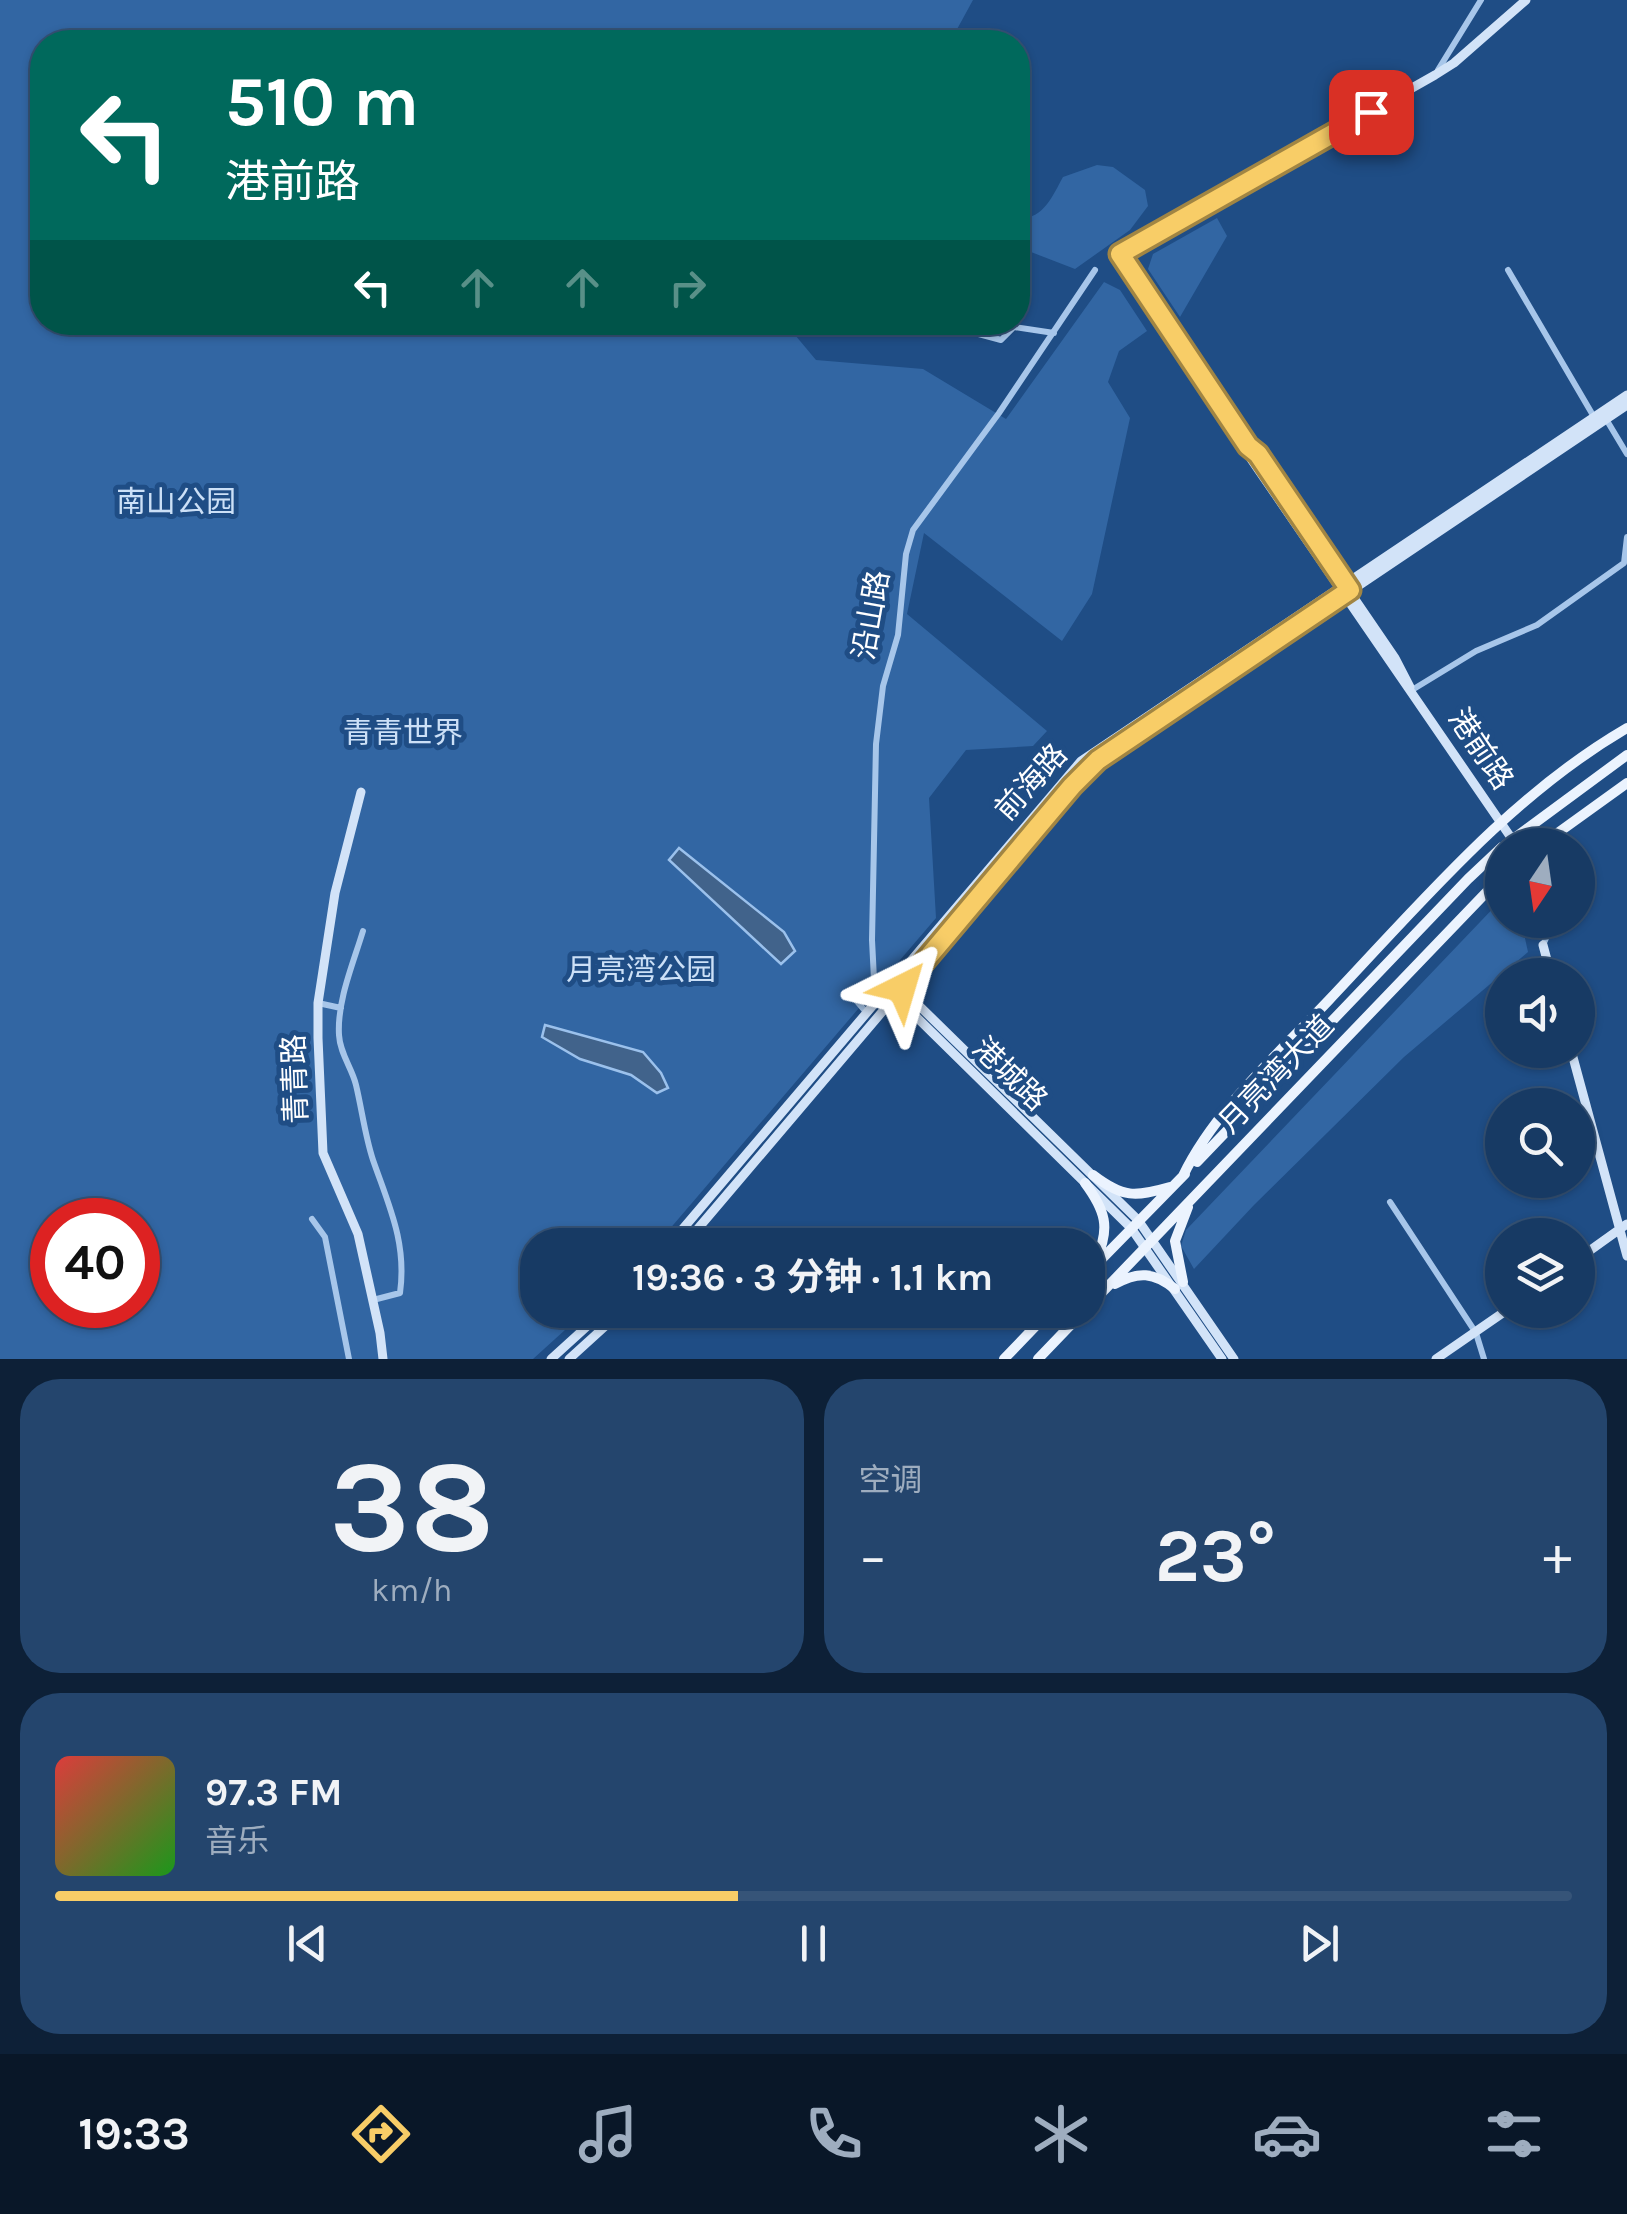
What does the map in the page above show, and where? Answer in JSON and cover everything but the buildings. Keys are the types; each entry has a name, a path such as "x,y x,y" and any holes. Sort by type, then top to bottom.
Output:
{"main road":[{"path":"1089,1179 1127,1194 1149,1194 1180,1181 1248,1086 1482,840 1550,781 1627,728"},
{"name":"月亮湾大道","path":"1528,828 1627,755"},
{"path":"1565,828 1627,783"},
{"name":"月亮湾大道","path":"1105,1254 1485,863"},
{"name":"月亮湾大道","path":"1105,1288 1485,894"},
{"path":"1089,1179 1106,1222 1105,1230"},
{"path":"1179,1286 1175,1241 1198,1192"},
{"path":"1105,1290 1140,1274 1152,1274 1179,1286"},
{"path":"1004,1359 1034,1328"},
{"name":"月亮湾大道","path":"1038,1359 1067,1328"}],"street":[{"path":"1435,75 1481,0"},
{"path":"1435,75 1526,0"},
{"name":"港前路","path":"1435,75 1120,254 1248,446 1258,454 1344,589 1395,658 1496,828"},
{"name":"沿山路","path":"866,1012 855,999 866,992 874,979 876,744 883,686 898,635 906,554 913,530 1095,270"},
{"path":"1508,270 1594,417"},
{"path":"1030,327 1054,333"},
{"path":"980,335 995,341 1007,335"},
{"name":"前海路","path":"698,1228 1098,760 1627,395"},
{"name":"前海路","path":"684,1228 1081,761 1627,405"},
{"path":"1606,419 1627,454"},
{"path":"1411,689 1476,651 1558,612 1624,563 1627,537"},
{"name":"青青路","path":"361,792 336,893 318,1003 324,1153 358,1234 383,1359"},
{"path":"363,932 338,1032 356,1083 366,1136 402,1245 400,1293 373,1300"},
{"path":"1546,938 1543,945 1546,958"},
{"name":"港城路","path":"890,984 1134,1224 1179,1286"},
{"path":"318,1003 342,1008"},
{"path":"1576,1068 1623,1226 1627,1256"},
{"path":"1390,1202 1476,1333 1484,1359"},
{"path":"312,1219 324,1237 349,1359"},
{"path":"1595,1247 1623,1226"},
{"path":"1179,1286 1222,1359"},
{"path":"1179,1286 1234,1359"},
{"path":"1436,1359 1485,1326"},
{"path":"551,1359 585,1328"},
{"path":"569,1359 603,1328"}],"green space":[{"path":"0,0 973,0 957,30 30,30 30,335 795,335 816,360 923,369 1006,419 1104,282 1120,290 1147,331 1119,351 1108,382 1130,418 1092,594 1062,641 924,533 907,614 1047,731 1033,746 966,750 929,798 936,918 671,1228 520,1228 520,1328 567,1328 533,1359 0,1359"},
{"path":"1097,165 1113,167 1145,190 1148,206 1130,230 1075,269 1030,252 1030,217 1051,199 1063,177"},
{"path":"1217,218 1227,236 1180,317 1148,269 1153,254"},
{"path":"1485,917 1485,938 1525,938 1528,952 1521,958 1485,958 1485,988 1404,1057 1194,1269 1181,1246 1186,1230"}],"shaded area":[{"path":"679,848 784,932 795,951 781,964 669,860"},
{"path":"545,1025 643,1052 668,1088 657,1093 631,1075 580,1059 542,1037"}],"route":[{"path":"902,988 1098,760 1350,590 1120,254 1371,112"}],"park label":[{"name":"南山公园","path":"176,502"},
{"name":"青青世界","path":"403,733"},
{"name":"月亮湾公园","path":"641,970"}]}
